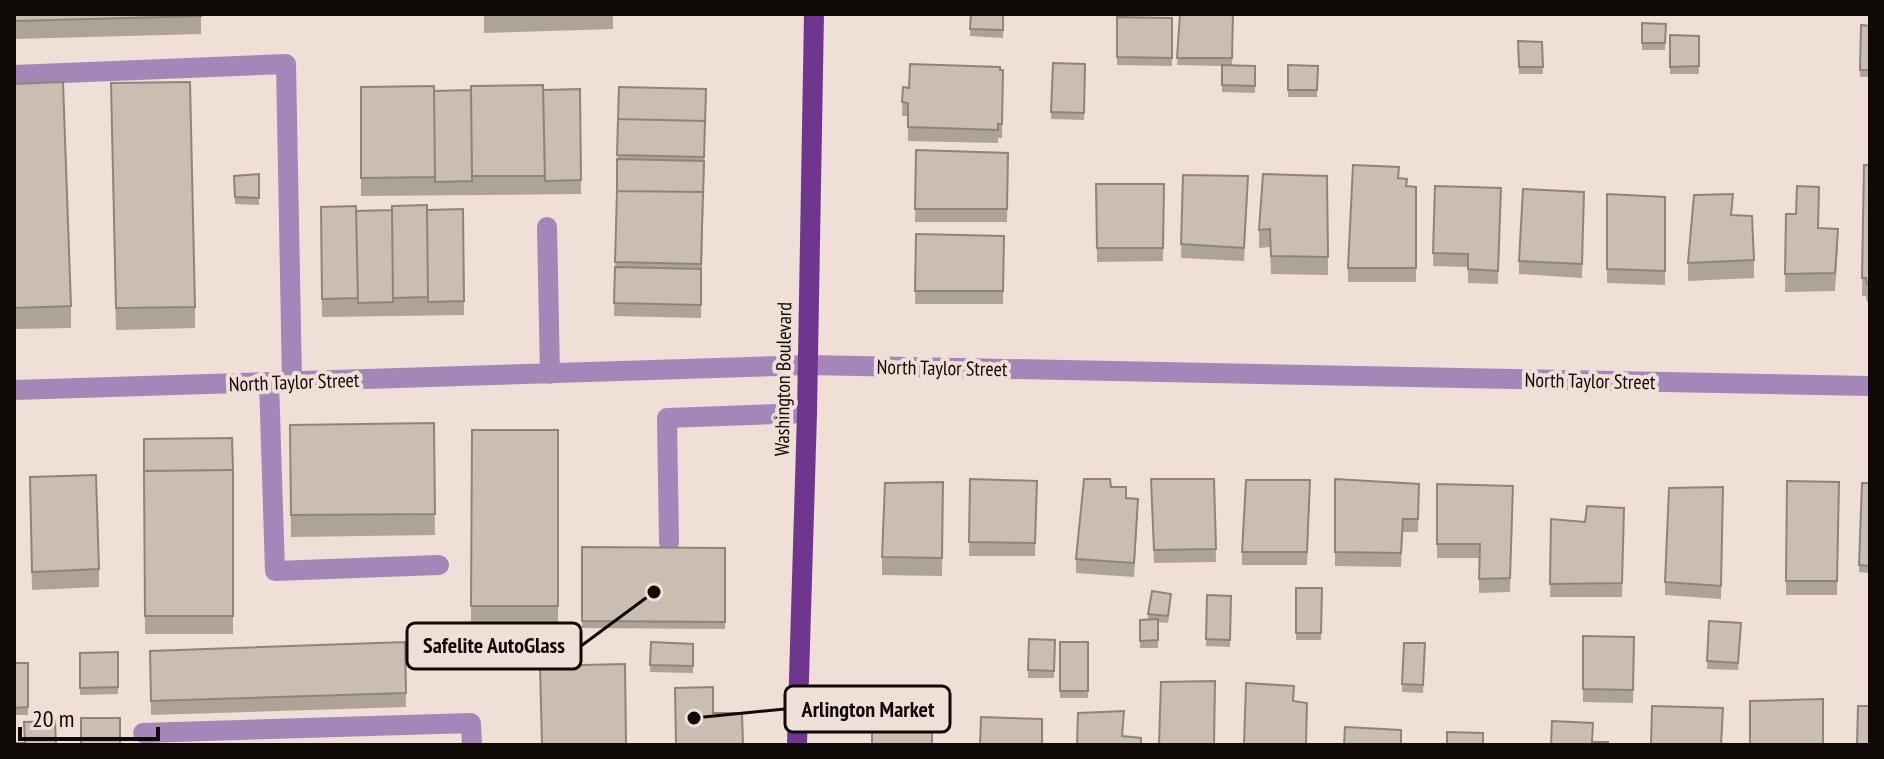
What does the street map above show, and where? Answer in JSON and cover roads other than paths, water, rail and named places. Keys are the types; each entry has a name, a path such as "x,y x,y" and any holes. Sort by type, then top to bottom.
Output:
{"main road":[{"name":"Washington Boulevard","path":"797,745 814,14"}],"street":[{"path":"14,75 286,64 292,382"},
{"path":"547,227 550,374"},
{"name":"North Taylor Street","path":"14,390 808,365 1870,386"},
{"path":"269,382 275,571 439,565"},
{"path":"669,542 667,418 807,413"},
{"path":"143,733 471,723 472,745"}],"place":[{"name":"Safelite AutoGlass","path":"654,592"},
{"name":"Arlington Market","path":"694,718"}]}
